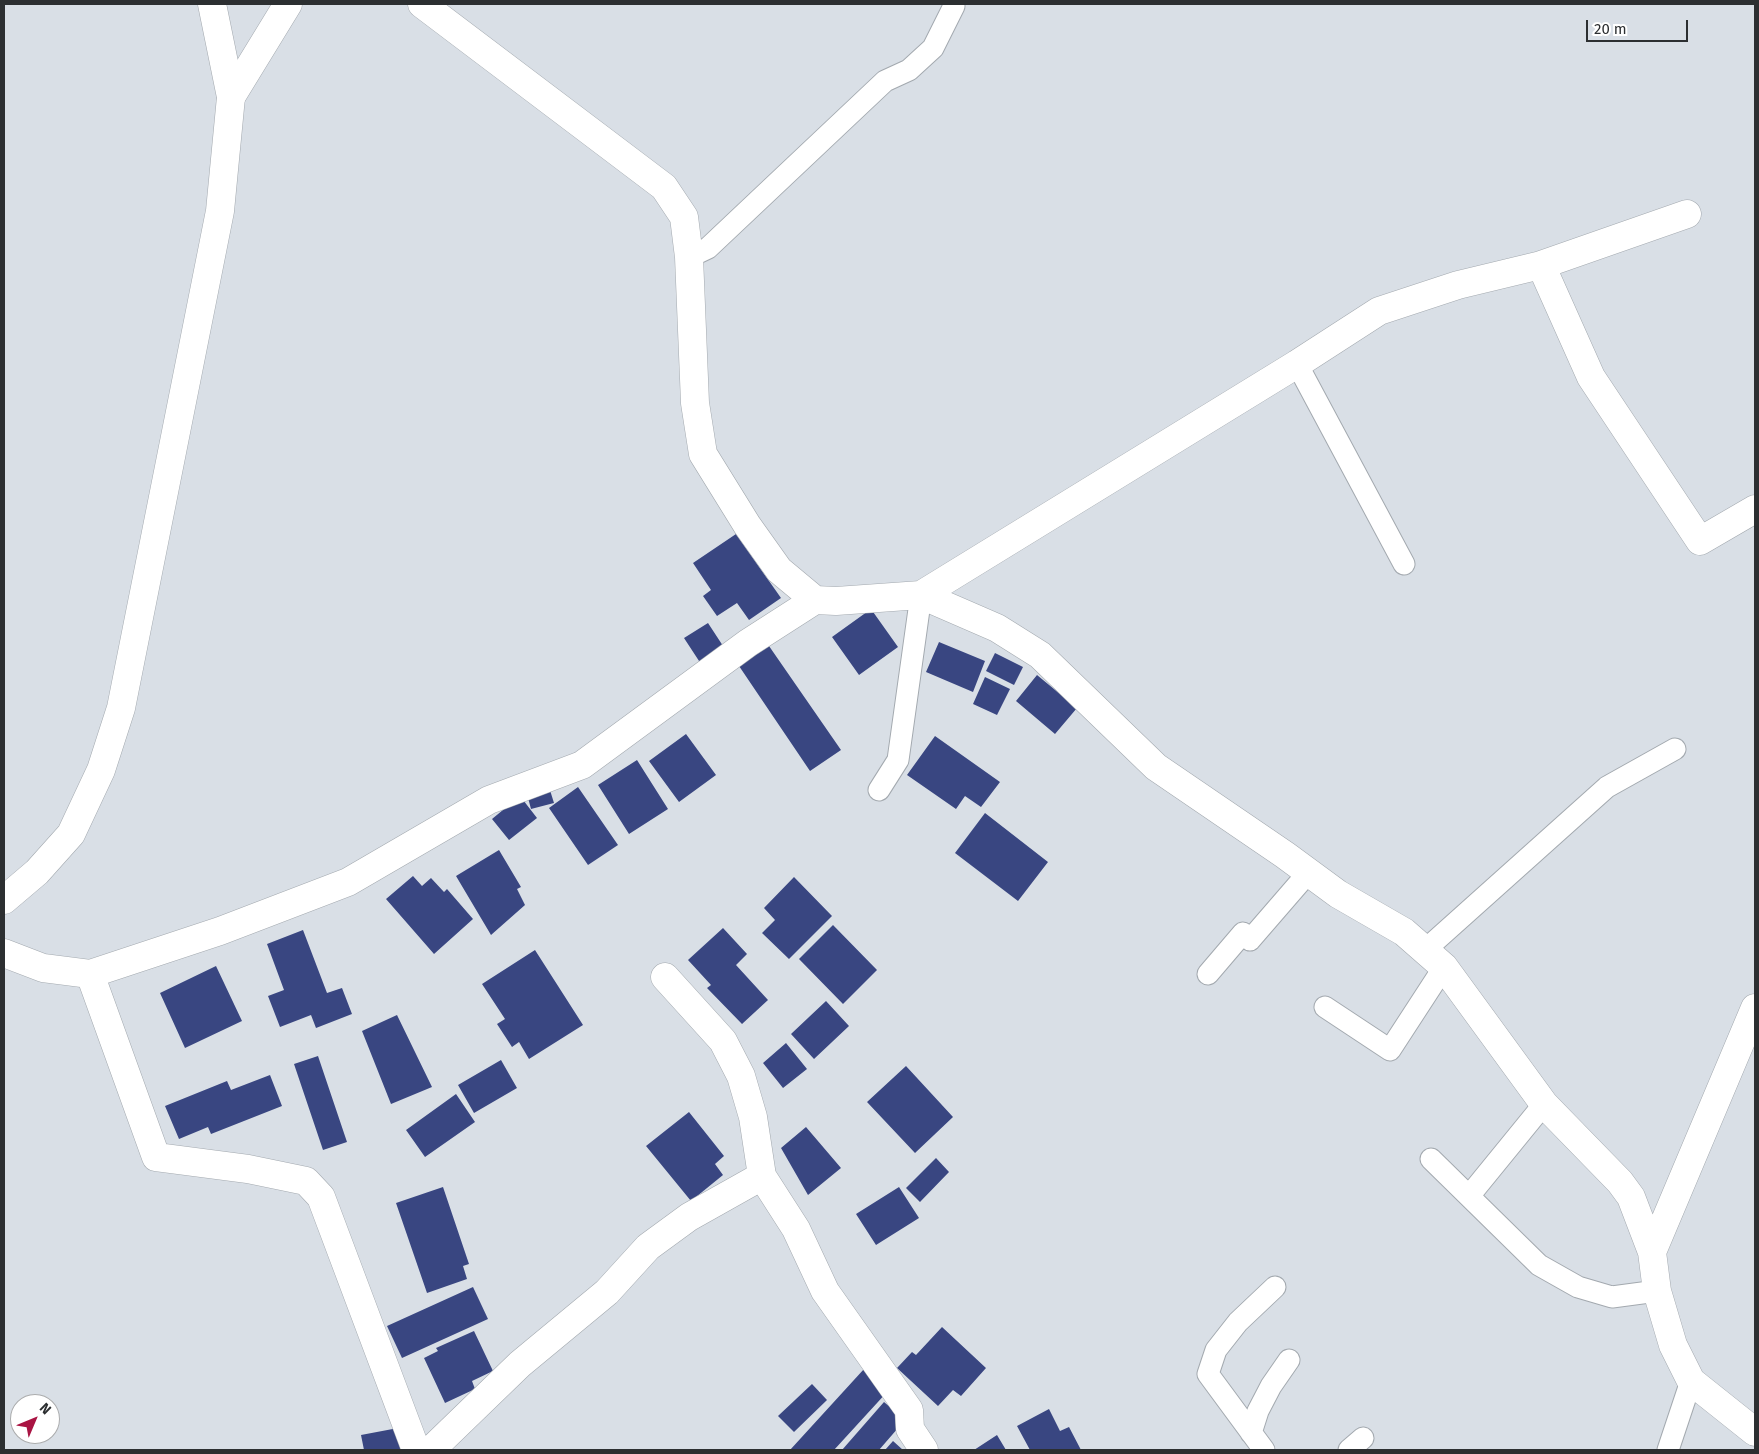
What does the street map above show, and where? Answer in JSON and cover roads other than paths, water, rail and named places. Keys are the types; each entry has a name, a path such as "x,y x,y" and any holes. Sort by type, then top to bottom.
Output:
{"street":[{"path":"4,900 37,872 71,834 101,770 121,708 220,211 231,97 212,4"},
{"path":"231,97 288,4"},
{"path":"422,4 664,186 684,217 689,257 695,403 703,454 747,525 779,570 815,600"},
{"path":"921,595 1297,364 1379,311 1458,286 1541,265 1687,214"},
{"path":"1541,265 1591,377 1700,541 1755,509"},
{"path":"4,953 43,968 90,974 220,931 348,882 489,800 582,766 748,642 815,600 836,601 921,595 998,628 1040,655 1156,767 1338,894 1404,932 1435,958 1544,1104 1620,1182 1631,1197 1652,1252 1657,1291 1673,1345 1692,1381 1755,1432"},
{"path":"90,974 156,1157 248,1169 306,1181 321,1197 416,1450"},
{"path":"666,976 723,1042 741,1076 753,1117 762,1176 796,1229 825,1291 909,1410 910,1429 924,1450"},
{"path":"1652,1252 1755,1008"},
{"path":"431,1450 520,1364 607,1292 648,1247 689,1217 762,1176"}],"lane":[{"path":"689,257 708,248 885,81 909,70 927,54 933,48 954,6"},
{"path":"1297,364 1404,564"},
{"path":"879,790 898,760 921,595"},
{"path":"1325,1007 1390,1050 1435,958 1607,787 1676,749"},
{"path":"1208,974 1243,933 1250,940 1308,873"},
{"path":"1469,1196 1544,1104"},
{"path":"1431,1159 1539,1265 1578,1287 1612,1297 1657,1291"},
{"path":"1264,1450 1208,1374 1216,1350 1238,1322 1275,1287"},
{"path":"1251,1433 1258,1411 1288,1360"},
{"path":"1668,1450 1692,1381"}]}
